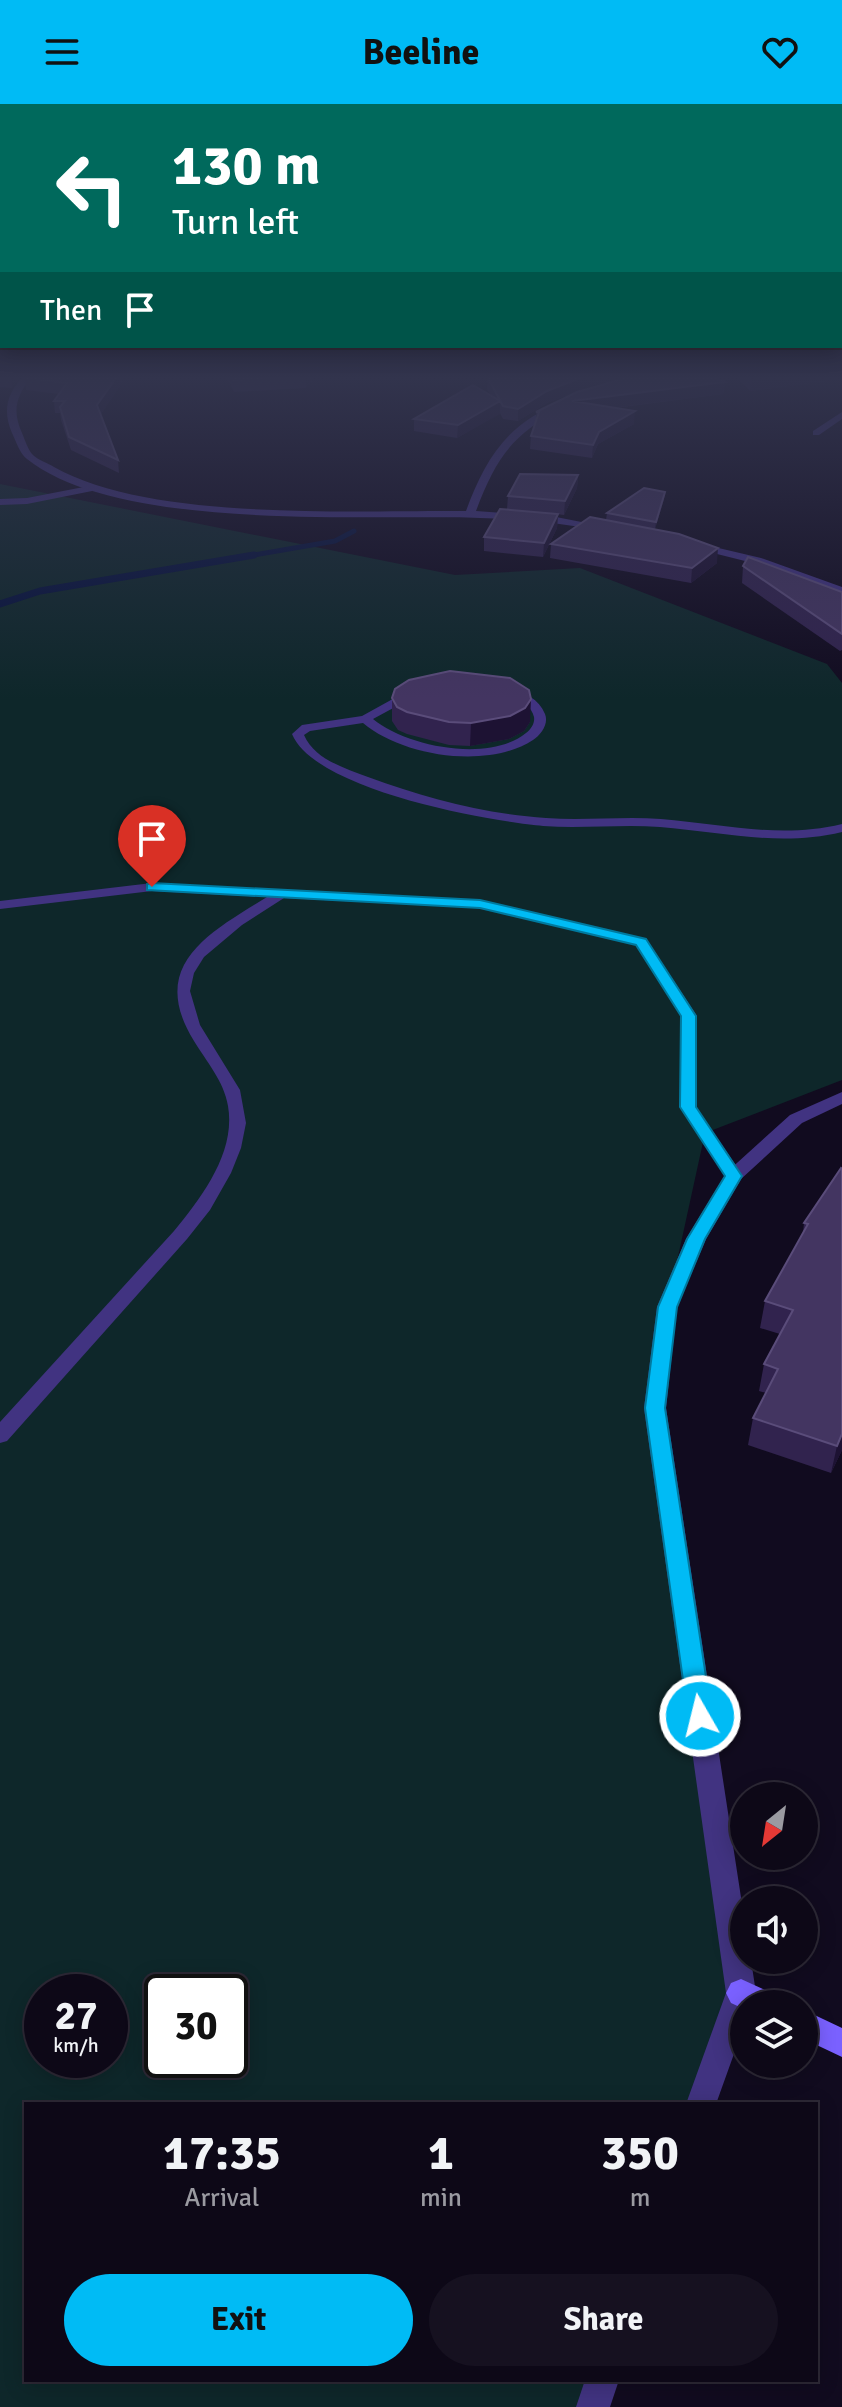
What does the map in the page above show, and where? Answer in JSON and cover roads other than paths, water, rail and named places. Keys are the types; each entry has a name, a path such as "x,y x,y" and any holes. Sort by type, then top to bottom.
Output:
{"street":[{"path":"88,485 164,505 225,510 470,514 624,530"},
{"path":"470,514 480,485"},
{"path":"686,543 757,560 842,591"},
{"path":"751,1990 655,1408 667,1307 696,1239 734,1176 796,1119 842,1097"},
{"path":"818,2031 842,2043"},
{"path":"702,2102 730,2044"},
{"path":"593,2407 601,2382"}],"lane":[{"path":"0,502 27,501 94,488"},
{"path":"365,719 373,728 423,747 472,752 506,746 532,735 539,726 540,715 533,705 500,691 449,687 404,697 365,719 306,728 298,734 300,742 312,755 344,772 443,807 485,816 574,823 661,823 783,836 842,828"},
{"path":"0,905 152,887 480,904 641,942 689,1016 688,1107 734,1176"},
{"path":"0,1436 30,1398 189,1226 218,1186 231,1153 238,1126 237,1115 233,1092 189,1025 183,998 186,976 197,955 281,894"}],"waterway":[{"path":"242,557 335,541 354,531"},
{"path":"0,604 40,591 254,555"}]}
